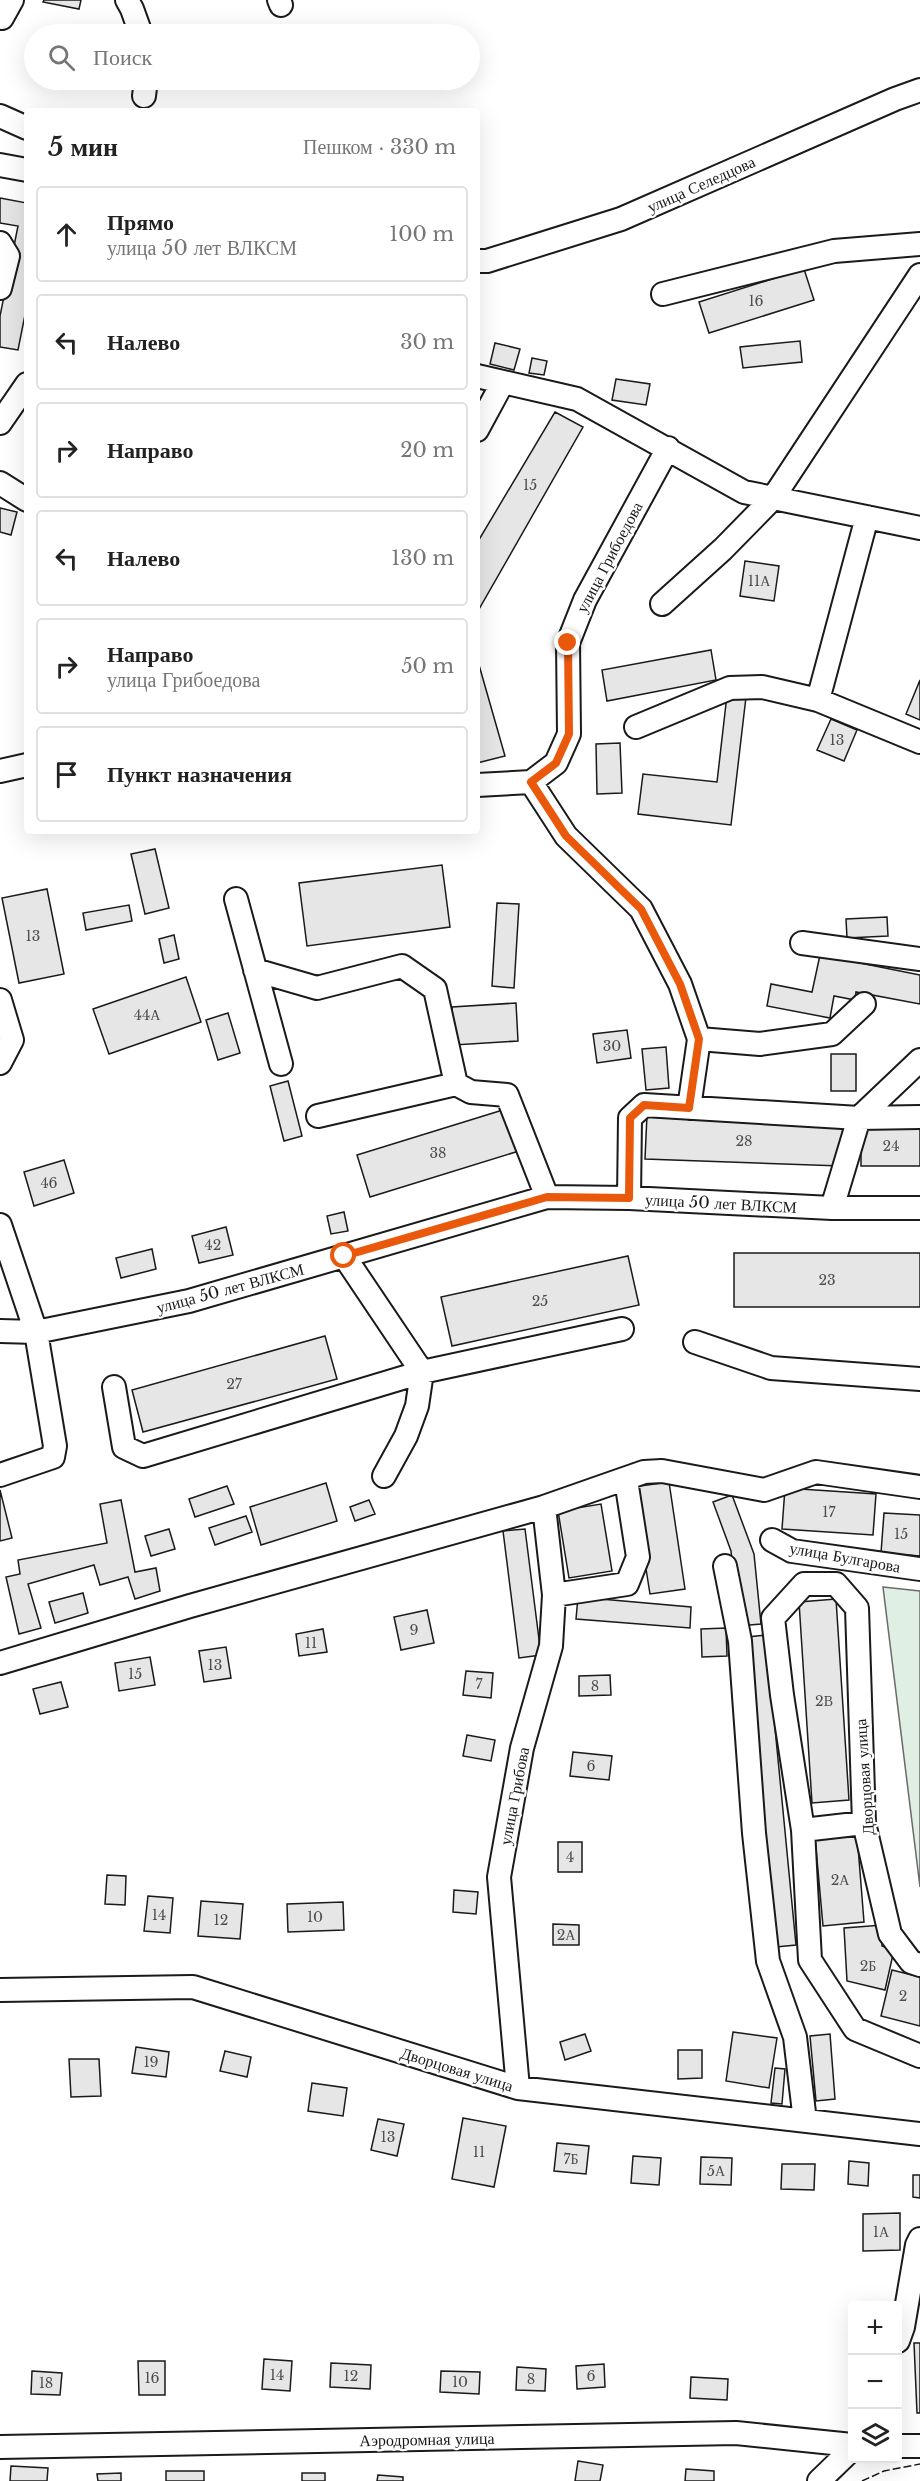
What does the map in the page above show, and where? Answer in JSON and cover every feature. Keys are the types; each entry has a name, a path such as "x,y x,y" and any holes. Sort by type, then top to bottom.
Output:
{"street":[{"path":"127,0 137,24"},
{"name":"улица Селедцова","path":"480,261 487,261 621,219 920,90"},
{"path":"0,116 24,127"},
{"path":"0,165 24,169"},
{"path":"0,243 8,256 0,288"},
{"path":"663,294 834,251 920,244"},
{"path":"662,604 723,549 773,498 920,274"},
{"path":"480,377 577,399 744,492 920,528"},
{"path":"480,424 503,382"},
{"path":"0,423 24,388"},
{"name":"улица Грибоедова","path":"531,782 556,763 569,734 568,643 585,600 668,448"},
{"path":"0,483 24,498"},
{"path":"818,700 867,517"},
{"path":"636,727 730,688 762,687 818,700 920,742"},
{"path":"0,771 24,766"},
{"path":"480,785 531,782 566,836 641,909 680,984 699,1039 689,1108"},
{"path":"236,899 280,1064"},
{"path":"802,943 920,959"},
{"path":"255,970 317,987 402,966 435,989 456,1084"},
{"path":"0,1000 12,1040 0,1063"},
{"path":"699,1039 760,1044 832,1034 864,1004"},
{"path":"832,1208 859,1118 920,1060"},
{"path":"318,1116 456,1084 471,1092 507,1095 547,1197"},
{"path":"629,1198 630,1118 644,1105 859,1118 920,1118"},
{"name":"улица 50 лет ВЛКСМ","path":"0,1331 36,1332 189,1301 547,1197 629,1198 832,1208 920,1208"},
{"path":"0,1225 36,1332 55,1446 53,1457 0,1475"},
{"path":"344,1256 422,1372 417,1406 406,1436 384,1476"},
{"path":"114,1387 124,1447 143,1456 422,1372 622,1329"},
{"path":"695,1342 771,1368 920,1379"},
{"path":"0,1662 544,1507 627,1480 644,1472 663,1471 764,1490 816,1472 920,1487"},
{"path":"554,1596 627,1584 638,1557 627,1480"},
{"name":"улица Грибова","path":"518,2088 499,1876 522,1748 551,1646 554,1596 544,1507"},
{"name":"улица Булгарова","path":"772,1540 792,1551 920,1569"},
{"path":"725,1566 740,1641 754,1833 768,1961 795,2037 805,2121"},
{"name":"Дворцовая улица","path":"803,1830 782,1695 773,1618 804,1584 836,1584 857,1608 864,1823 890,1934 911,1962 920,1965"},
{"path":"864,1823 803,1830 810,1960 855,2029 920,2056"},
{"name":"Дворцовая улица","path":"0,1990 193,1987 518,2088 920,2134"},
{"path":"907,2332 917,2244 920,2239"},
{"name":"Аэродромная улица","path":"0,2447 736,2433 848,2447"},
{"path":"902,2446 920,2446"},
{"path":"819,2481 848,2451"}],"green space":[{"path":"883,1587 920,1591 920,1887"}],"building":[{"path":"44,0 81,0 79,9 43,2"},
{"path":"0,198 24,202 24,320 18,350 0,347 0,316 18,226 0,223"},
{"path":"804,269 814,300 709,333 699,302"},
{"path":"800,341 802,362 743,368 740,347"},
{"path":"495,343 520,349 514,370 490,364"},
{"path":"532,358 547,361 544,375 529,373"},
{"path":"616,379 650,384 646,405 612,400"},
{"path":"555,412 583,427 480,607 480,538"},
{"path":"0,508 17,512 11,535 0,532"},
{"path":"745,561 779,566 774,601 740,596"},
{"path":"711,650 716,680 607,701 602,670"},
{"path":"480,668 505,756 480,762"},
{"path":"920,680 920,720 906,714"},
{"path":"727,695 746,697 731,825 638,814 643,774 717,782"},
{"path":"831,719 857,730 844,761 817,750"},
{"path":"620,743 622,793 597,794 596,744"},
{"path":"155,849 169,908 145,914 131,854"},
{"path":"442,865 450,927 307,946 299,883"},
{"path":"47,889 64,974 19,983 2,898"},
{"path":"497,903 519,904 514,988 492,986"},
{"path":"129,905 132,921 86,930 83,913"},
{"path":"887,917 888,936 847,938 846,919"},
{"path":"174,935 179,959 164,963 159,939"},
{"path":"820,955 920,975 920,1004 856,992 855,1000 834,996 830,1018 767,1006 771,984 812,992"},
{"path":"186,977 201,1022 109,1054 93,1009"},
{"path":"516,1003 518,1041 454,1045 452,1007"},
{"path":"228,1013 240,1053 218,1060 206,1020"},
{"path":"627,1030 631,1058 597,1063 593,1034"},
{"path":"666,1047 669,1088 646,1090 642,1049"},
{"path":"831,1054 856,1054 856,1091 831,1091"},
{"path":"288,1081 302,1136 284,1141 270,1086"},
{"path":"506,1109 519,1151 370,1197 357,1155"},
{"path":"647,1115 843,1122 841,1166 645,1159"},
{"path":"861,1127 920,1127 920,1166 861,1166"},
{"path":"64,1160 74,1193 34,1206 24,1172"},
{"path":"344,1212 348,1231 331,1234 327,1216"},
{"path":"226,1227 233,1255 199,1263 192,1236"},
{"path":"152,1249 156,1269 121,1278 116,1258"},
{"path":"734,1253 920,1253 920,1307 734,1307"},
{"path":"628,1256 639,1305 452,1346 441,1297"},
{"path":"325,1336 337,1379 143,1432 132,1390"},
{"path":"669,1482 685,1589 650,1594 633,1487"},
{"path":"326,1483 337,1521 261,1545 250,1507"},
{"path":"227,1486 234,1504 195,1517 189,1499"},
{"path":"785,1488 876,1494 873,1535 782,1529"},
{"path":"0,1490 12,1538 0,1541"},
{"path":"732,1495 754,1554 761,1624 738,1626 731,1551 713,1502"},
{"path":"121,1500 135,1572 156,1568 160,1591 135,1599 128,1577 100,1585 94,1565 28,1584 41,1628 19,1634 6,1577 20,1574 18,1560 107,1543 100,1504"},
{"path":"369,1500 375,1514 355,1521 350,1507"},
{"path":"601,1504 612,1571 569,1578 558,1511"},
{"path":"884,1513 920,1515 920,1556 881,1553"},
{"path":"246,1516 252,1532 215,1545 209,1528"},
{"path":"169,1529 175,1549 151,1556 145,1536"},
{"path":"525,1529 541,1655 519,1658 503,1531"},
{"path":"83,1593 88,1613 55,1623 49,1602"},
{"path":"578,1597 691,1607 690,1628 576,1619"},
{"path":"836,1599 849,1800 812,1803 799,1602"},
{"path":"427,1610 434,1643 401,1650 394,1617"},
{"path":"726,1628 727,1656 702,1657 701,1629"},
{"path":"323,1629 327,1652 299,1656 296,1634"},
{"path":"766,1635 796,1945 776,1947 747,1637"},
{"path":"226,1647 231,1678 204,1682 199,1651"},
{"path":"150,1657 155,1685 119,1691 115,1663"},
{"path":"466,1671 493,1673 491,1698 463,1695"},
{"path":"610,1675 611,1695 579,1696 579,1676"},
{"path":"61,1682 68,1707 40,1714 33,1689"},
{"path":"467,1735 495,1740 491,1761 463,1756"},
{"path":"573,1752 612,1756 609,1780 570,1776"},
{"path":"857,1834 864,1922 823,1926 815,1837"},
{"path":"558,1842 582,1842 582,1872 558,1872"},
{"path":"107,1875 126,1876 125,1905 105,1904"},
{"path":"454,1890 478,1892 476,1914 453,1912"},
{"path":"148,1896 173,1898 170,1933 144,1931"},
{"path":"201,1901 243,1904 240,1939 198,1936"},
{"path":"343,1902 344,1930 288,1932 287,1904"},
{"path":"553,1924 579,1925 579,1945 553,1945"},
{"path":"883,1925 882,1946 894,1950 885,1990 847,1981 844,1928"},
{"path":"892,1970 920,1977 920,2026 881,2016"},
{"path":"733,2032 777,2038 769,2088 726,2081"},
{"path":"585,2034 591,2051 565,2060 560,2042"},
{"path":"830,2034 835,2099 816,2101 810,2036"},
{"path":"136,2047 169,2052 166,2077 132,2073"},
{"path":"678,2050 702,2050 702,2078 678,2079"},
{"path":"225,2051 251,2057 247,2077 220,2071"},
{"path":"69,2059 99,2059 101,2096 71,2097"},
{"path":"775,2068 785,2069 782,2104 771,2103"},
{"path":"312,2083 347,2088 343,2116 308,2111"},
{"path":"463,2118 506,2126 494,2187 452,2179"},
{"path":"378,2119 404,2124 397,2156 371,2150"},
{"path":"557,2143 589,2146 586,2174 554,2171"},
{"path":"633,2156 661,2158 659,2185 631,2183"},
{"path":"701,2157 732,2158 731,2185 700,2184"},
{"path":"849,2161 869,2163 868,2186 848,2184"},
{"path":"782,2164 815,2164 814,2190 781,2189"},
{"path":"913,2175 920,2175 920,2198 913,2197"},
{"path":"900,2213 900,2250 863,2251 863,2214"},
{"path":"914,2343 920,2343 920,2413 917,2413"},
{"path":"264,2359 292,2361 290,2391 262,2389"},
{"path":"138,2361 165,2361 165,2395 139,2395"},
{"path":"331,2363 371,2365 370,2389 330,2387"},
{"path":"604,2364 605,2387 577,2389 576,2366"},
{"path":"517,2367 546,2369 545,2391 516,2390"},
{"path":"32,2371 62,2373 60,2395 31,2394"},
{"path":"441,2371 480,2372 479,2394 440,2392"},
{"path":"691,2377 728,2379 727,2400 690,2398"},
{"path":"578,2461 603,2465 600,2481 575,2481"},
{"path":"11,2466 48,2468 47,2481 10,2481"},
{"path":"686,2469 714,2471 714,2481 685,2481"},
{"path":"166,2471 204,2471 204,2481 166,2481"},
{"path":"121,2473 121,2481 98,2481 97,2474"},
{"path":"302,2473 325,2473 325,2481 302,2481"},
{"path":"378,2475 403,2477 403,2481 377,2481"}],"fence":[{"path":"862,2481 884,2471 920,2464"}],"route":[{"path":"344,1256 547,1197 629,1198 630,1118 644,1105 689,1108 699,1039 680,984 641,909 566,836 531,782 556,763 569,734 568,643"}]}
